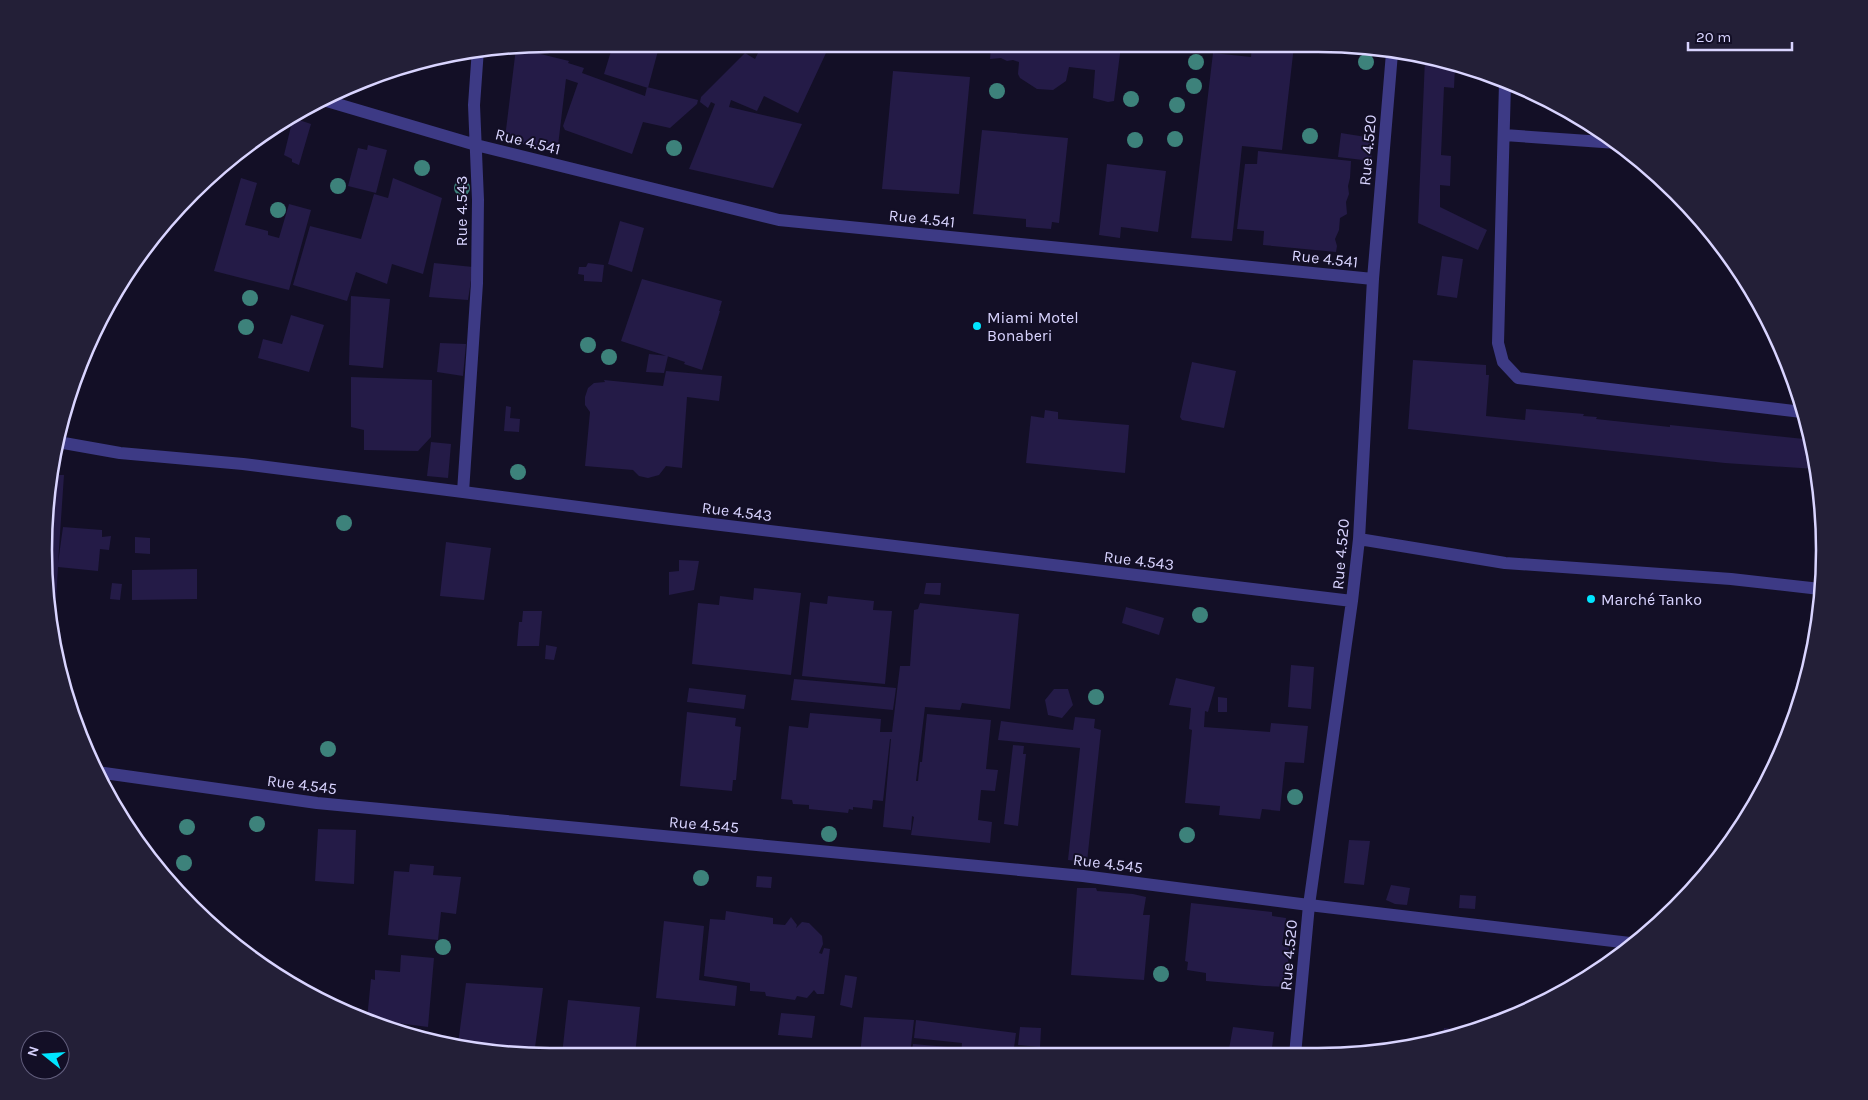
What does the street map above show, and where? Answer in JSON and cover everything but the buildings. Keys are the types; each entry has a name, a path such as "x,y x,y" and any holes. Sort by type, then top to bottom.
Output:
{"street":[{"name":"Rue 4.543","path":"477,58 474,105 477,283 463,492 1352,601"},
{"name":"Rue 4.520","path":"1296,1048 1309,905 1359,539 1373,279 1392,58"},
{"path":"1506,89 1498,343 1503,362 1518,378 1796,411"},
{"name":"Rue 4.541","path":"333,103 476,145 779,220 1373,279"},
{"path":"1504,134 1602,142"},
{"path":"64,443 120,453 243,464 463,492"},
{"path":"1359,539 1505,563 1731,579 1814,588"},
{"name":"Rue 4.545","path":"106,773 317,803 1083,876 1624,942"}],"place":[{"name":"Miami Motel Bonaberi","path":"977,326"},
{"name":"Marché Tanko","path":"1591,599"}]}
